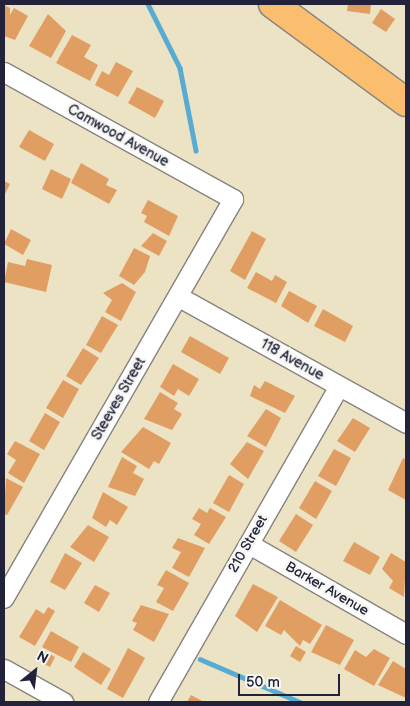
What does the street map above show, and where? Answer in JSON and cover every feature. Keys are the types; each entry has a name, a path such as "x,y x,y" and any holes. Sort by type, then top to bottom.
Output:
{"highway":[{"path":"273,4 406,102"}],"street":[{"name":"Camwood Avenue","path":"4,72 233,199"},
{"name":"Steeves Street","path":"4,598 179,297 233,199"},
{"name":"118 Avenue","path":"179,297 406,423"},
{"name":"210 Street","path":"158,702 339,386"},
{"name":"Barker Avenue","path":"249,544 406,634"},
{"path":"4,669 63,702"}],"building":[{"path":"348,4 371,4 370,14 347,11"},
{"path":"4,5 10,8 10,15 14,8 28,16 15,40 4,36"},
{"path":"381,9 395,19 386,32 372,23"},
{"path":"48,14 66,31 51,58 29,46"},
{"path":"72,35 91,45 84,57 98,65 90,81 56,63"},
{"path":"116,62 133,71 118,97 95,85 102,71 109,75"},
{"path":"137,87 164,101 155,118 128,103"},
{"path":"29,130 54,144 45,161 19,147"},
{"path":"81,163 109,179 106,185 117,190 109,204 71,183"},
{"path":"51,169 71,179 62,199 42,189"},
{"path":"4,181 10,184 4,196"},
{"path":"148,200 178,216 169,236 144,222 147,216 141,213"},
{"path":"11,229 31,240 23,255 4,244"},
{"path":"252,231 266,239 245,280 230,271"},
{"path":"153,233 167,241 159,256 141,246"},
{"path":"134,248 150,256 145,272 134,285 119,276"},
{"path":"27,259 52,265 46,292 4,282 8,262 25,266"},
{"path":"256,272 272,281 275,275 287,282 276,303 247,288"},
{"path":"122,283 136,292 121,321 105,312 112,300 103,293"},
{"path":"289,291 317,306 308,323 281,306"},
{"path":"323,309 353,326 345,342 314,326"},
{"path":"102,316 118,325 101,353 86,345"},
{"path":"190,336 229,358 220,374 181,352"},
{"path":"83,348 99,358 81,385 66,376"},
{"path":"173,364 199,379 189,396 178,389 174,396 160,387"},
{"path":"63,380 79,389 63,418 46,408"},
{"path":"265,381 295,396 285,413 250,396 254,385 260,389"},
{"path":"160,392 178,403 174,409 182,414 172,430 144,419"},
{"path":"266,409 281,418 266,447 247,436"},
{"path":"45,413 60,422 44,450 29,441"},
{"path":"353,418 370,428 355,452 337,441"},
{"path":"143,427 171,443 159,464 154,461 149,469 121,452"},
{"path":"15,441 40,454 24,483 8,473 16,460 7,454"},
{"path":"247,442 264,451 248,479 230,464"},
{"path":"334,449 351,458 336,486 318,476"},
{"path":"122,457 137,466 133,473 144,479 135,496 108,487"},
{"path":"403,458 406,460 406,500 388,490"},
{"path":"229,475 244,484 229,512 213,503"},
{"path":"6,478 23,487 7,515 4,514"},
{"path":"315,481 332,491 316,519 299,508"},
{"path":"103,492 128,507 117,525 110,520 106,527 92,518"},
{"path":"199,508 207,513 210,508 226,517 209,544 194,535 201,524 192,519"},
{"path":"296,514 313,525 296,552 279,541"},
{"path":"88,525 109,537 94,562 70,547"},
{"path":"178,538 205,548 189,577 172,568 181,552 172,548"},
{"path":"354,542 380,557 370,575 343,561"},
{"path":"65,553 82,563 65,590 50,582"},
{"path":"391,553 406,562 404,597 389,588 393,581 382,569"},
{"path":"166,570 189,583 173,611 156,602 164,588 157,585"},
{"path":"253,584 278,597 257,632 235,616"},
{"path":"95,585 110,593 99,612 84,603"},
{"path":"280,600 322,625 310,644 303,640 300,646 284,630 281,635 265,626"},
{"path":"141,605 169,614 154,642 133,630 137,623 132,621"},
{"path":"48,607 55,611 35,646 19,637 36,609 44,614"},
{"path":"326,625 354,640 340,665 311,652"},
{"path":"51,631 79,647 71,662 42,647"},
{"path":"296,646 306,652 300,662 290,656"},
{"path":"128,648 145,658 123,698 107,689"},
{"path":"41,649 55,657 50,667 35,659"},
{"path":"374,649 390,658 374,686 344,669 355,650 366,657"},
{"path":"83,652 111,669 101,685 74,667"},
{"path":"393,661 406,669 406,698 378,685"},
{"path":"191,695 204,702 187,702"}],"waterway":[{"path":"148,4 180,68 196,150"},
{"path":"200,659 300,702"}]}
